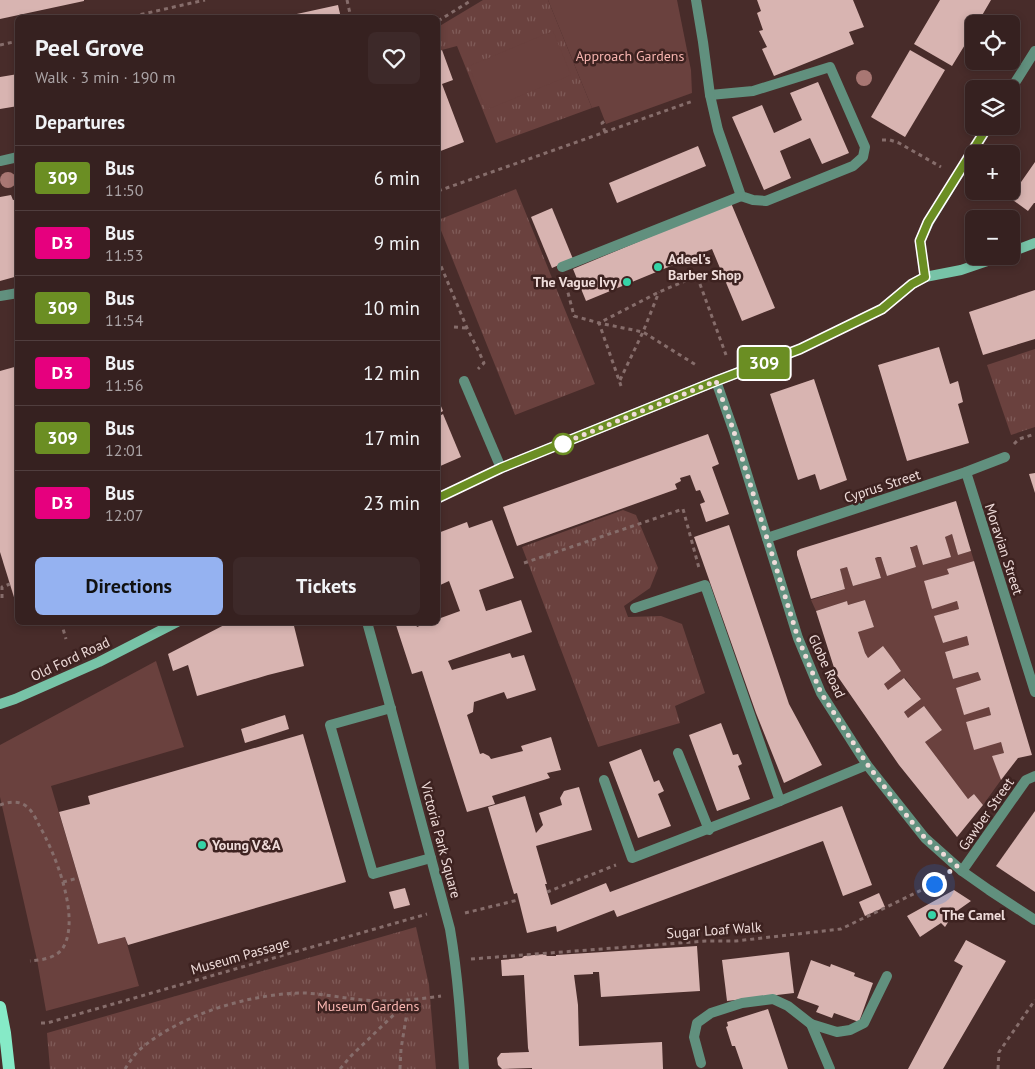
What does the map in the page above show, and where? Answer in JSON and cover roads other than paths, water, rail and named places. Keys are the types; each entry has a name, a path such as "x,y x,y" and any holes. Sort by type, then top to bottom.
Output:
{"main road":[{"path":"1020,249 1035,243"},
{"path":"440,497 501,468 800,349 882,309 912,284 925,277 976,265"},
{"name":"Old Ford Road","path":"0,704 99,662 171,625"},
{"path":"0,1007 10,1069"}],"street":[{"path":"696,0 710,95 718,130 741,196"},
{"path":"1017,80 1035,50"},
{"path":"562,267 741,196 753,200 766,201 853,166 863,157 865,147 830,67 753,91 710,95"},
{"path":"925,277 920,241 928,222 982,135"},
{"path":"0,161 15,157"},
{"path":"0,296 15,294"},
{"name":"Globe Road","path":"716,381 734,432 798,638 821,693 867,764 925,838 959,869 1035,920"},
{"path":"464,382 501,468"},
{"name":"Cyprus Street","path":"767,538 966,472 1005,457"},
{"name":"Moravian Street","path":"966,472 1035,692"},
{"path":"635,608 704,585 780,801"},
{"name":"Victoria Park Square","path":"368,625 446,913 459,993 464,1069"},
{"path":"391,708 330,725 374,874 431,858"},
{"path":"678,753 709,830"},
{"path":"604,780 632,858 709,830 867,764"},
{"name":"Gawber Street","path":"959,869 1026,780 1035,776"},
{"path":"701,1063 694,1037 697,1022 711,1013 742,1003 773,1000 788,1006 811,1024 837,1032 850,1030 864,1023 887,976"},
{"path":"811,1024 830,1069"}],"place":[{"name":"Adeel's Barber Shop","path":"658,267"},
{"name":"The Vague Ivy","path":"627,282"},
{"name":"Young V&A","path":"202,845"},
{"name":"The Camel","path":"932,915"}],"park label":[{"name":"Approach Gardens","path":"630,56"},
{"name":"Museum Gardens","path":"368,1006"}]}
